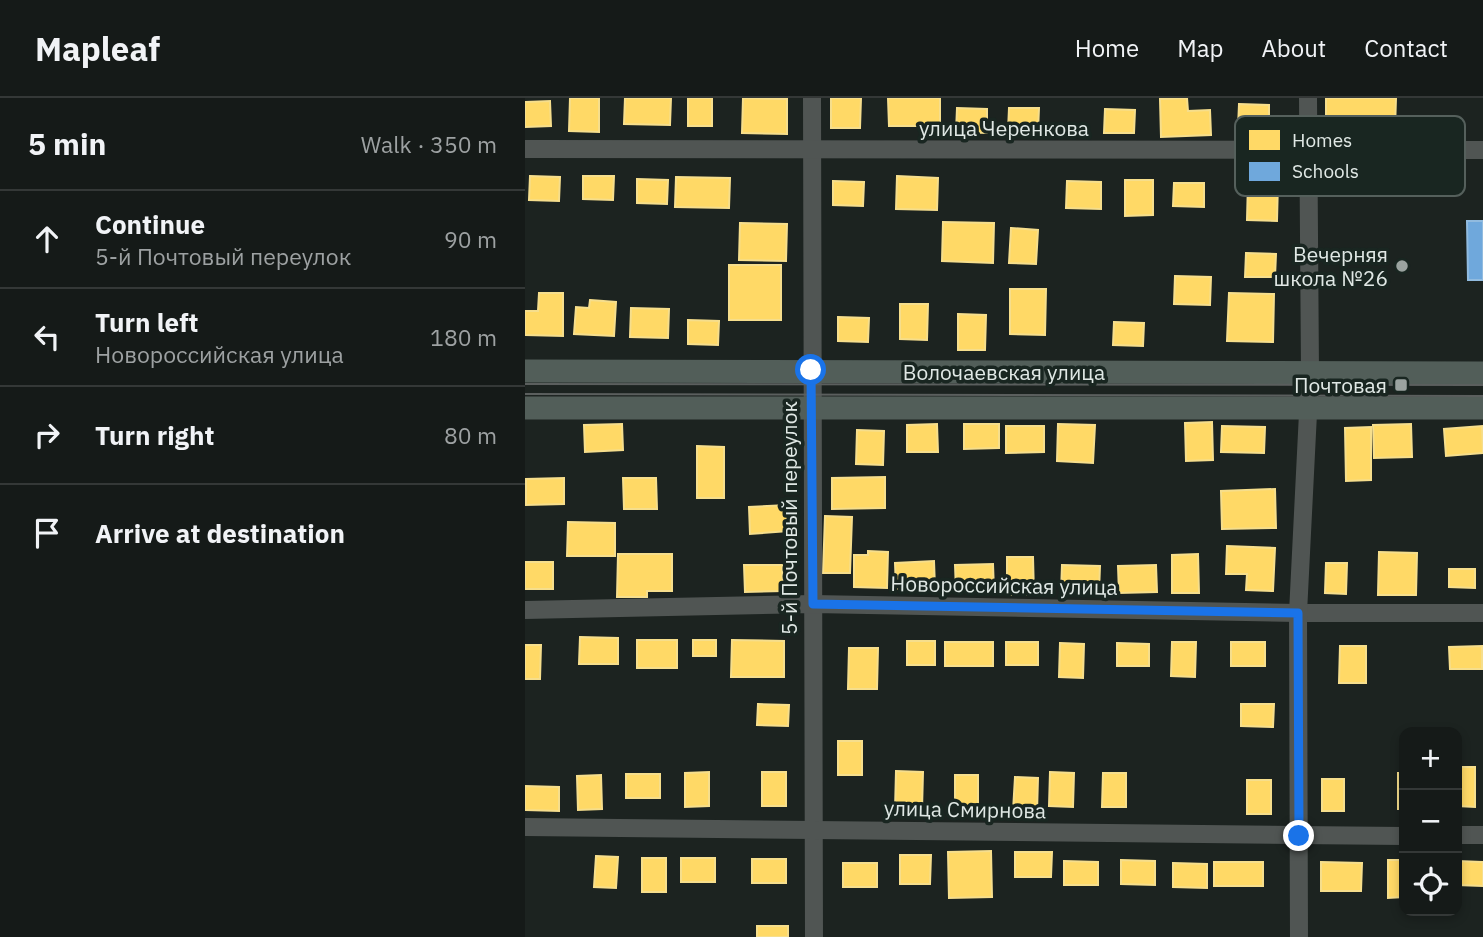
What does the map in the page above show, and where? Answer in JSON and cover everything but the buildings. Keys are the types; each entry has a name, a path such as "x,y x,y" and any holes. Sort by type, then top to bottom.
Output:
{"main road":[{"name":"Волочаевская улица","path":"525,371 1483,373"},
{"name":"Волочаевская улица","path":"525,408 1483,408"}],"street":[{"name":"5-й Почтовый переулок","path":"813,98 811,370 814,937"},
{"path":"1308,98 1308,116"},
{"name":"улица Черенкова","path":"525,149 812,152 1235,149"},
{"name":"улица Черенкова","path":"1465,150 1483,150"},
{"path":"1299,937 1298,613 1310,373 1309,196"},
{"name":"Новороссийская улица","path":"525,610 813,604 1298,613 1483,613"},
{"name":"улица Смирнова","path":"525,827 1399,836"},
{"path":"1462,835 1483,835"}],"tram line":[{"path":"525,384 1483,385"},
{"path":"525,394 1483,396"}],"place":[{"name":"Вечерняя школа №26","path":"1402,266"},
{"name":"Почтовая","path":"1401,385"}],"route":[{"path":"811,370 813,604 1298,613 1299,836"}]}
